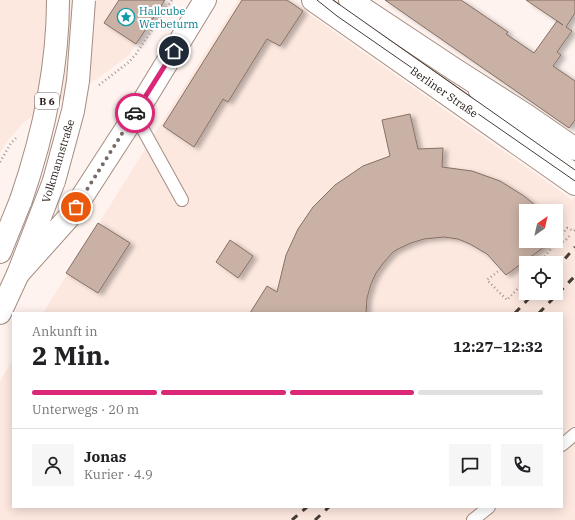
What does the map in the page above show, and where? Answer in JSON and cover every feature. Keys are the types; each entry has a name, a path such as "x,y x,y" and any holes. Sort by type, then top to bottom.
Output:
{"main road":[{"name":"Volkmannstraße","path":"0,252 35,159 52,82 56,48 58,0"},
{"name":"Volkmannstraße","path":"0,313 18,274 54,181 73,111 78,81 84,0"},
{"path":"18,274 69,217 205,0"},
{"name":"Berliner Straße","path":"313,0 573,178"},
{"path":"350,0 454,70 526,115 575,149"}],"lane":[{"path":"454,70 498,115 573,178"},
{"path":"134,115 182,200"},
{"path":"563,444 575,434"},
{"path":"473,520 488,508"}],"path":[{"path":"129,62 172,0"},
{"path":"563,233 567,228 574,231 575,230"},
{"path":"563,242 565,242 570,234"},
{"path":"546,256 552,248"},
{"path":"501,270 488,280 508,300 519,288"}],"shaded area":[{"path":"0,0 165,0 128,56 97,79 25,121 8,140 0,153"},
{"path":"238,0 289,0 572,200 575,197 575,520 0,520 0,381 12,362 12,508 563,508 563,312 44,312"}],"building":[{"path":"119,0 165,0 136,44 104,23"},
{"path":"242,0 287,0 303,11 280,46 267,39 228,102 223,99 194,147 163,126"},
{"path":"385,0 461,0 508,32 506,34 534,53 557,21 563,25 526,0 575,0 575,13 566,27 572,31 557,52 561,55 553,66 575,81 575,120 569,128"},
{"path":"410,114 418,149 443,148 442,167 472,171 500,181 534,204 519,204 519,248 543,248 532,256 519,256 519,265 506,275 487,254 470,244 458,239 444,237 424,239 398,249 393,252 384,262 376,273 371,284 367,298 366,312 251,312 267,286 277,292 286,255 298,229 313,207 335,185 363,166 390,156 382,120"},
{"path":"98,223 130,243 98,293 66,273"},
{"path":"230,240 253,256 238,278 216,262"}],"tram line":[{"path":"317,0 337,16 575,181"},
{"path":"333,0 575,170"}],"railway":[{"path":"563,261 575,247"},
{"path":"540,312 575,276"},
{"path":"516,312 527,300"},
{"path":"292,520 306,508"},
{"path":"315,520 328,508"}],"way so far":[{"path":"76,207 135,113"}],"place":[{"name":"Hallcube Werbeturm","path":"126,17"}],"route":[{"path":"135,113 174,51"}]}
